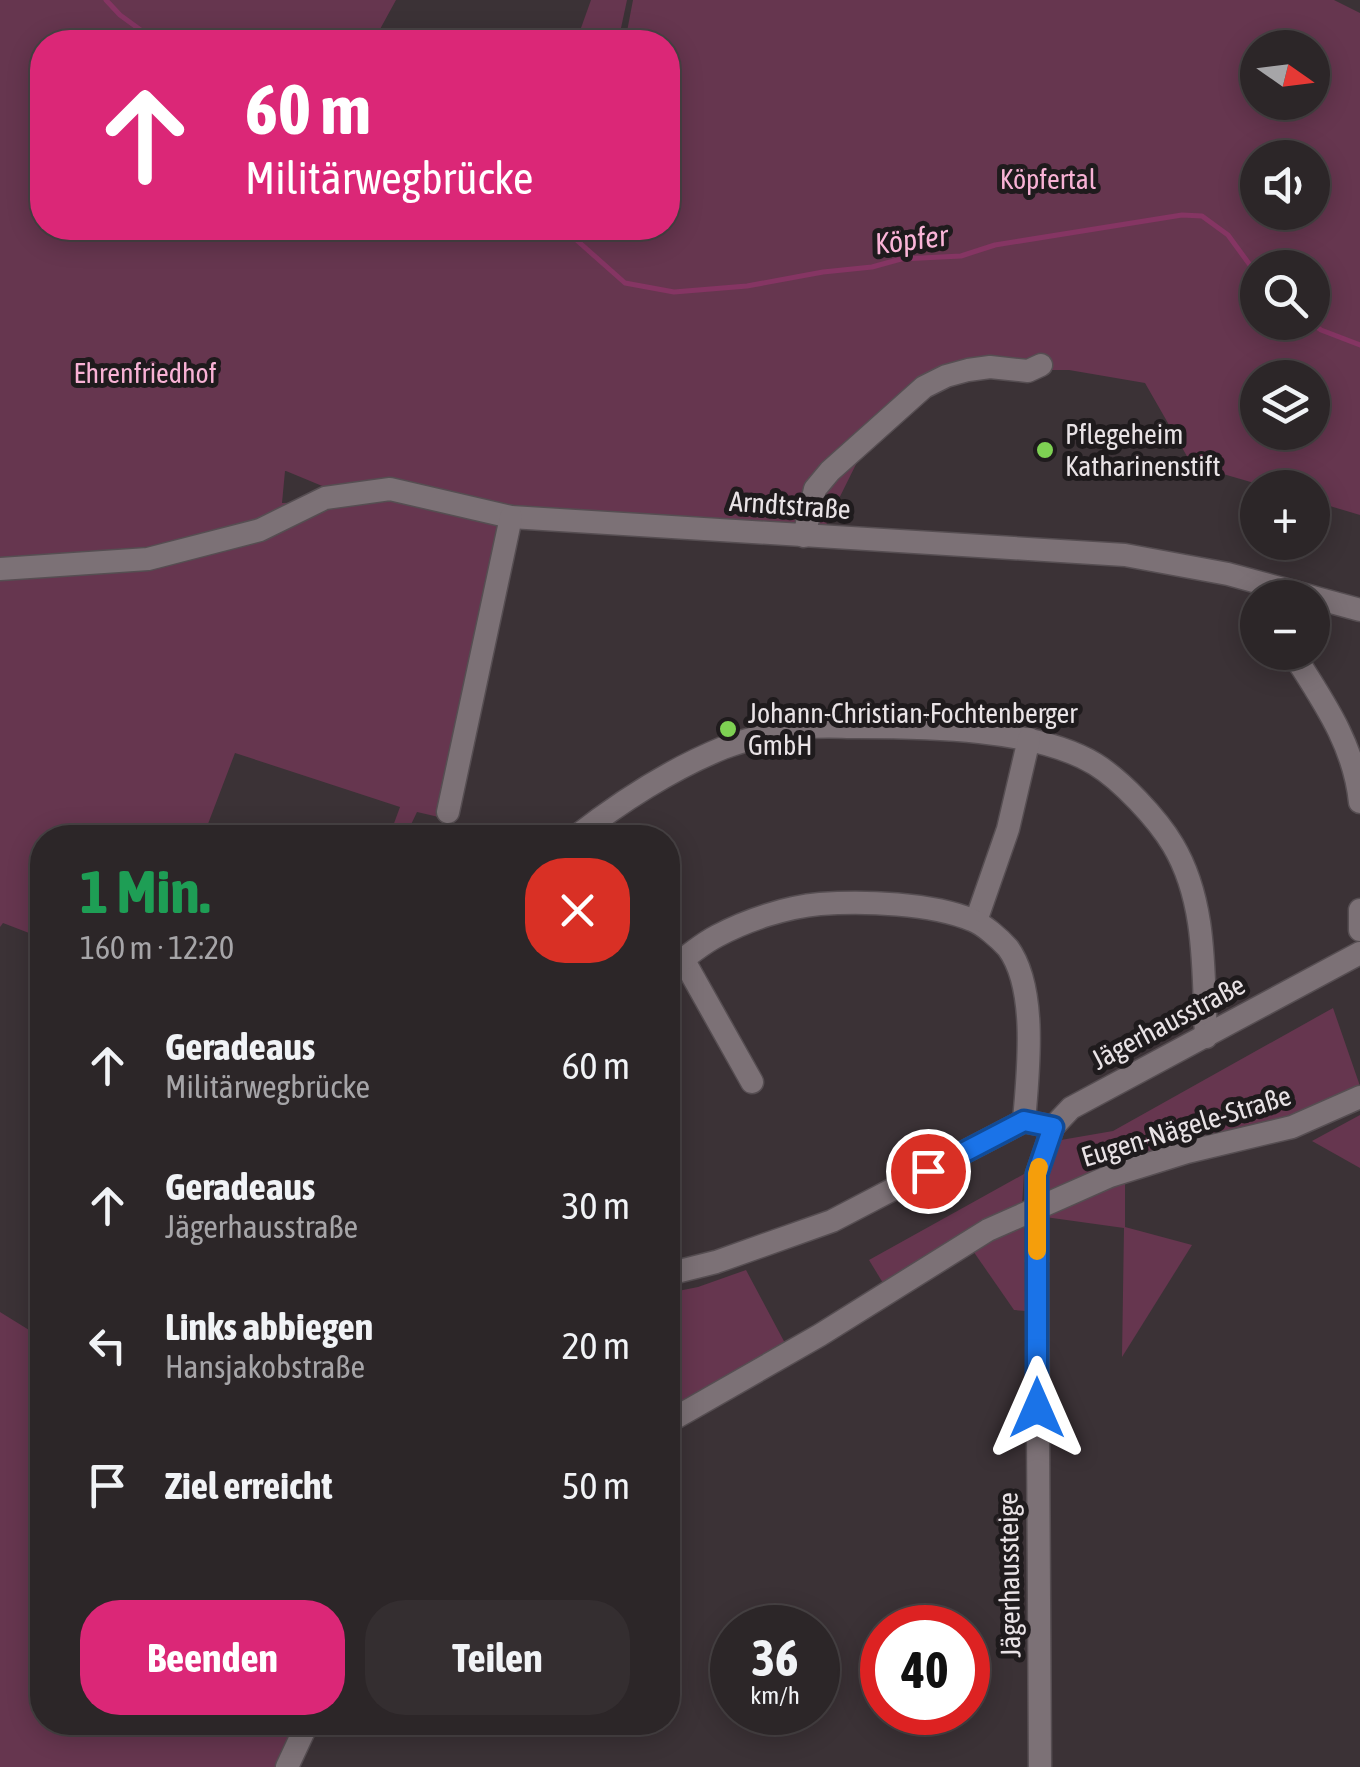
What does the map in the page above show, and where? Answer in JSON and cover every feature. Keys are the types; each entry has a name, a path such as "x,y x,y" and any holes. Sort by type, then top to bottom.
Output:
{"street":[{"path":"804,536 815,489 924,386 968,370 990,367 1028,371 1041,366"},
{"name":"Arndtstraße","path":"0,569 148,558 260,530 325,498 390,489 511,517 1125,556 1228,574 1360,610"},
{"path":"448,812 511,517"},
{"path":"1303,670 1347,744 1360,802"},
{"path":"590,825 671,773 726,746 806,728 915,727 1030,739 1064,750 1095,764 1121,785 1173,844 1197,907 1206,1037"},
{"path":"976,921 1008,829 1030,739"},
{"path":"680,962 716,936 771,914 818,904 912,906 976,921 1007,948 1023,978 1030,1053 1024,1121"},
{"path":"1360,910 1360,930"},
{"name":"Jägerhausstraße","path":"1053,1127 1088,1098 1360,953"},
{"path":"680,974 752,1082"},
{"name":"Eugen-Nägele-Straße","path":"680,1415 820,1335 988,1230 1110,1176 1292,1126 1360,1097"},
{"path":"680,1271 832,1221 1024,1121 1053,1127"},
{"name":"Jägerhaussteige","path":"1040,1767 1037,1174 1053,1127"},
{"path":"286,1767 302,1735"}],"green space":[{"path":"0,0 396,0 380,30 30,30 30,240 680,240 680,30 627,30 633,0 1334,0 1360,13 1360,515 1330,506 1330,470 1240,470 1240,479 1192,465 1145,383 1069,370 1000,370 938,379 873,430 815,547 516,524 456,821 417,812 411,825 393,825 400,807 235,753 208,825 30,825 30,933 3,923 0,927","holes":["285,471 344,495 316,502 282,503"]},
{"path":"591,0 627,0 621,30 580,30"},
{"path":"1333,1008 1360,1095 1125,1183 1125,1227 1192,1245 1122,1357 1124,1228 1045,1217 1044,1179 1055,1141 1113,1131"},
{"path":"1360,1115 1360,1168 1312,1141"},
{"path":"1024,1174 1022,1206 883,1283 869,1260"},
{"path":"1024,1220 1025,1311 1014,1310 971,1248"},
{"path":"746,1270 786,1345 680,1404 680,1291"},
{"path":"0,1312 30,1331 30,1735 305,1735 288,1767 0,1767"}],"waterway":[{"name":"Köpfer","path":"106,0 141,30"},
{"name":"Köpfer","path":"577,240 625,283 674,292 747,286 901,259 961,256 995,245 1182,215 1202,216 1228,235 1240,251"},
{"name":"Köpfer","path":"1330,333 1360,345"}],"slow traffic":[{"path":"1037,1251 1039,1167"}],"place":[{"name":"Pflegeheim Katharinenstift","path":"1045,450"},
{"name":"Johann-Christian-Fochtenberger GmbH","path":"728,729"}],"route":[{"path":"928,1171 1024,1121 1053,1127 1037,1174 1037,1408"}],"park label":[{"name":"Köpfertal","path":"1048,179"},
{"name":"Ehrenfriedhof","path":"145,373"}]}
